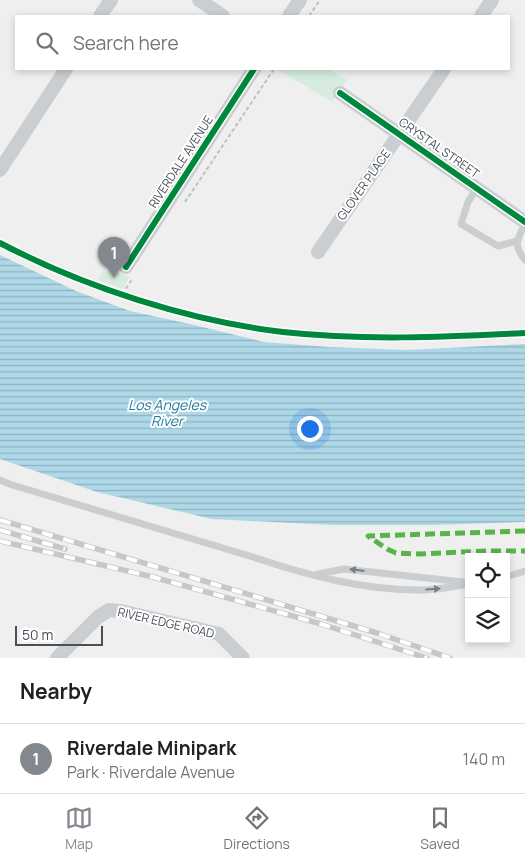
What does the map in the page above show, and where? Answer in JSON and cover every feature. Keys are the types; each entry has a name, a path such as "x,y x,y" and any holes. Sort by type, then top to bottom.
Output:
{"street":[{"path":"101,15 111,0"},
{"path":"199,0 222,15"},
{"path":"290,15 300,0"},
{"path":"482,15 492,0"},
{"path":"0,170 65,70"},
{"name":"RIVERDALE AVENUE","path":"131,271 253,70"},
{"name":"GLOVER PLACE","path":"318,252 443,70"},
{"name":"CRYSTAL STREET","path":"340,93 525,223"},
{"name":"RIVER EDGE ROAD","path":"57,658 98,617 109,610 121,611 219,634 243,658"}],"lane":[{"path":"476,188 468,202 461,224 498,246 517,241"},
{"path":"525,223 517,241 518,252 525,260"},
{"path":"0,480 286,569 354,584 396,589 420,590 465,584"},
{"path":"315,575 344,569 465,583"},
{"path":"510,576 525,571"}],"path":[{"path":"310,15 320,0"},
{"path":"185,202 273,70"},
{"path":"122,294 131,271"},
{"path":"114,291 130,297"}],"green space":[{"path":"279,70 330,70 347,80 332,102"},
{"path":"109,268 129,277 123,289 98,280 103,271 106,273"}],"water":[{"name":"Los Angeles River","path":"0,255 76,291 130,311 264,342 406,350 525,344 525,522 432,525 331,525 212,519 97,492 0,459"}],"railway":[{"path":"0,520 377,633 450,658"},
{"path":"0,530 65,549"},
{"path":"0,541 153,577 321,624 427,658"}],"marked path":[{"path":"525,531 368,536 396,553 525,551"}],"cycle path":[{"path":"126,267 253,70"},
{"path":"340,93 525,222"},
{"path":"0,243 32,259 102,288 174,311 247,327 344,337 435,337 525,333"}],"place":[{"name":"Riverdale Minipark","path":"114,278"}]}
